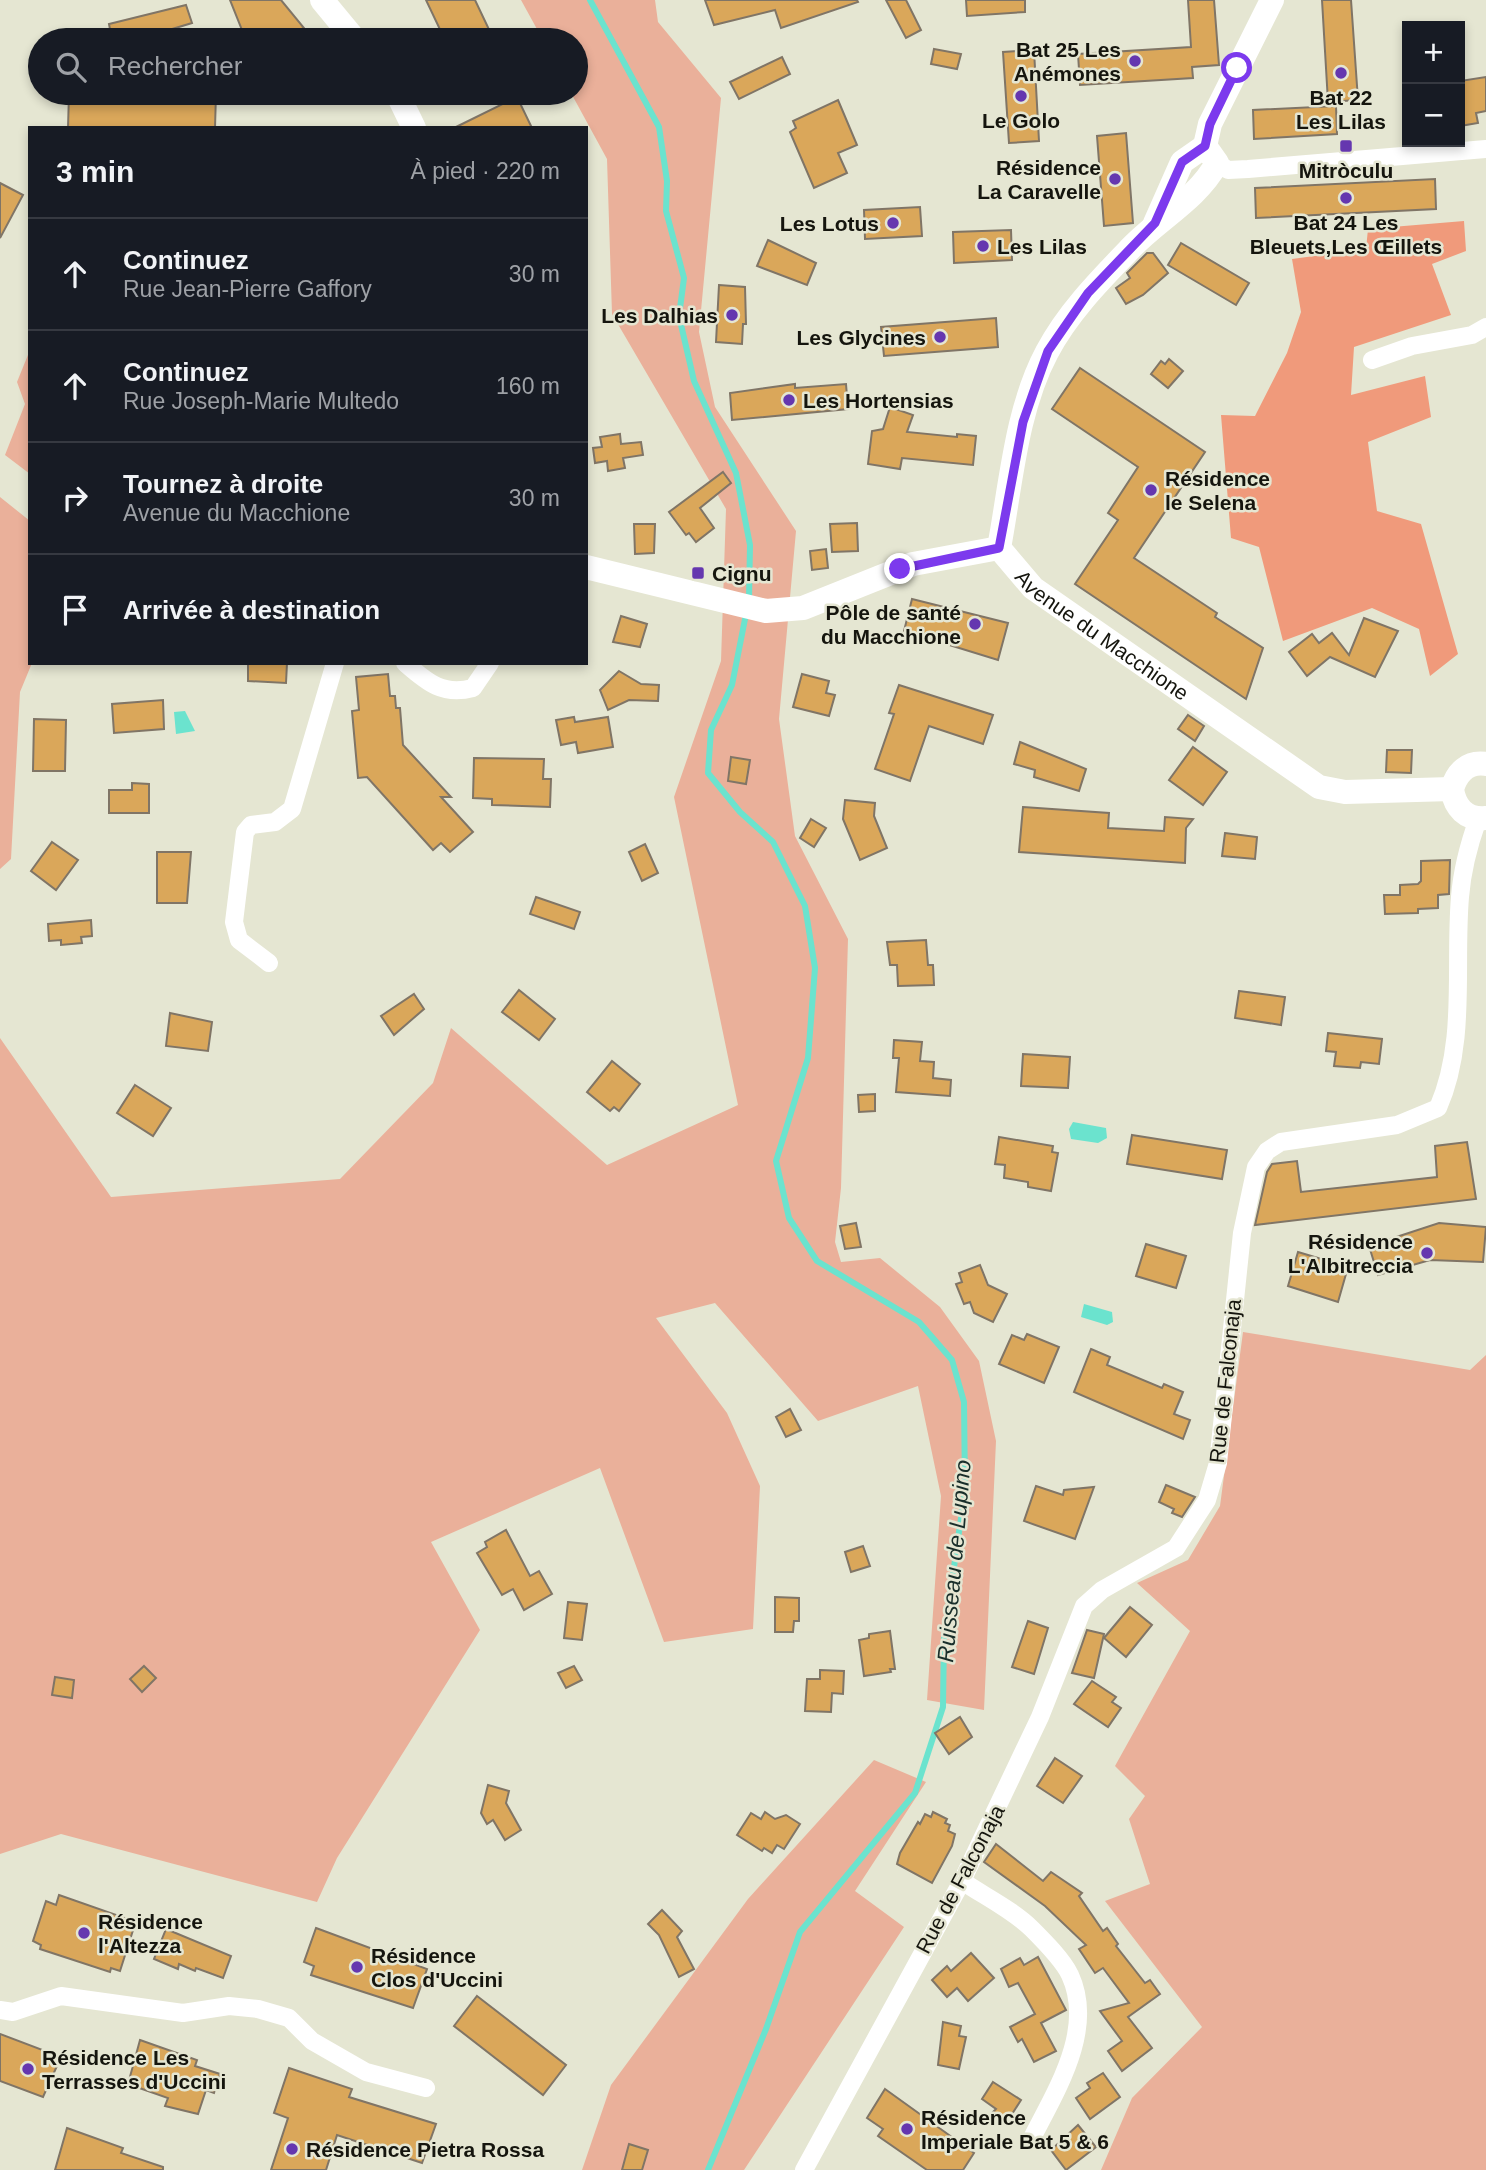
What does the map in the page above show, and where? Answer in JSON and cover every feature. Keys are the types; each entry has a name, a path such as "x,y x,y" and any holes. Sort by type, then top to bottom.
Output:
{"main road":[{"path":"322,0 345,28"},
{"path":"588,567 766,611 803,608 913,564 999,548 1023,422 1048,351 1088,293 1155,223 1206,183 1211,154 1210,124 1272,0"},
{"path":"403,105 413,126"},
{"name":"Avenue du Macchione","path":"999,548 1033,588 1319,787 1345,792 1452,789"},
{"path":"1482,819 1459,809 1452,789 1462,769 1472,764 1486,764"}],"street":[{"path":"1211,154 1228,170 1486,149"},
{"path":"1372,360 1412,346 1472,335 1486,327"},
{"path":"268,963 239,940 234,922 245,832 251,825 275,822 292,809 334,665"},
{"path":"407,665 432,686 454,691 473,688 489,665"},
{"name":"Rue de Falconaja","path":"804,2170 962,1881 1040,1717 1084,1606 1102,1590 1177,1548 1207,1500 1218,1463 1242,1234 1256,1167 1267,1151 1281,1142 1397,1125 1438,1108 1447,1088 1458,1018 1460,896 1469,846 1482,819"},
{"path":"962,1881 1031,1928 1070,1974 1077,2006 1074,2041 1064,2075 1032,2136"},
{"path":"0,2010 22,2010 61,1996 183,2013 229,2006 280,2013 313,2041 366,2072 426,2088"}],"shaded area":[{"path":"521,0 655,0 658,22 721,98 699,332 715,407 796,531 779,719 795,836 848,939 841,1188 835,1242 841,1262 880,1258 940,1307 979,1361 996,1441 984,1710 927,1700 941,1496 918,1386 818,1421 715,1303 656,1318 727,1413 760,1486 753,1629 664,1642 600,1468 431,1542 480,1630 337,1858 317,1902 61,1834 0,1854 0,1038 111,1197 340,1179 433,1083 451,1028 607,1165 738,1105 674,797 721,661 726,509 612,314 607,159 578,105 588,105 588,28 536,28"},
{"path":"1464,221 1466,251 1432,264 1451,315 1354,347 1351,395 1425,376 1431,417 1368,442 1377,511 1421,524 1458,654 1430,676 1419,629 1372,608 1283,641 1259,547 1231,538 1221,415 1255,416 1287,353 1301,312 1292,259 1366,249 1368,229"},
{"path":"28,355 28,472 5,455 25,404 17,382"},
{"path":"0,497 28,519 28,665 31,665 20,692 11,859 0,869"},
{"path":"1243,1332 1470,1370 1486,1355 1486,2170 1101,2170 1132,2098 1202,2027 1105,1901 1150,1884 1129,1819 1145,1796 1115,1766 1190,1631 1137,1583 1188,1560 1220,1506"},
{"path":"874,1760 926,1782 855,1891 904,1927 744,2170 582,2170 611,2085 748,1899"}],"water":[{"path":"185,711 195,731 176,734 174,712"},
{"path":"1073,1122 1106,1128 1107,1138 1098,1143 1071,1139 1069,1129"},
{"path":"1084,1304 1112,1312 1113,1322 1107,1325 1081,1317"}],"building":[{"path":"230,0 281,0 304,28 241,28"},
{"path":"426,0 475,0 488,28 439,28"},
{"path":"705,0 858,2 781,28 775,10 714,25"},
{"path":"886,0 906,0 921,30 906,38"},
{"path":"966,0 1025,0 1025,12 967,16"},
{"name":"Bat 25 Les Anémones","path":"1188,0 1214,0 1219,65 1192,67 1193,78 1080,85 1078,54 1191,47"},
{"name":"Bat 22 Les Lilas","path":"1322,0 1351,0 1358,100 1328,102"},
{"path":"186,5 192,23 175,28 110,28 109,24"},
{"path":"934,49 961,54 957,69 931,64"},
{"name":"Le Golo","path":"1034,50 1039,141 1009,143 1003,52"},
{"path":"782,57 790,74 739,99 730,82"},
{"path":"1486,77 1486,111 1476,113 1478,123 1465,125 1465,84 1465,80"},
{"path":"838,100 857,145 838,153 847,173 814,188 790,132 796,128 793,121"},
{"path":"69,105 216,105 215,126 68,126"},
{"path":"501,105 521,105 531,126 458,126"},
{"path":"1336,106 1337,134 1254,139 1253,110"},
{"name":"Résidence La Caravelle","path":"1126,133 1133,223 1104,226 1097,136"},
{"name":"Bat 24 Les Bleuets,Les Œillets","path":"1435,179 1436,209 1256,218 1255,188"},
{"path":"0,183 23,195 0,238"},
{"name":"Les Lotus","path":"920,207 922,236 865,239 864,210"},
{"name":"Les Lilas","path":"1011,230 1012,260 954,263 953,232"},
{"path":"768,240 816,263 807,285 757,266"},
{"path":"1181,243 1249,283 1236,305 1168,265"},
{"path":"1147,253 1153,253 1168,273 1143,295 1126,304 1116,288 1130,278 1127,273"},
{"name":"Les Dalhias","path":"719,285 745,287 746,324 743,324 742,344 716,342"},
{"name":"Les Glycines","path":"996,318 998,347 884,356 881,327"},
{"path":"1169,359 1183,371 1168,388 1151,374 1161,361 1165,364"},
{"path":"1080,368 1205,452 1134,558 1217,613 1215,617 1263,648 1246,699 1075,584 1118,520 1108,513 1138,467 1052,409"},
{"name":"Les Hortensias","path":"795,384 795,388 846,384 848,409 732,420 730,393"},
{"path":"890,407 913,415 907,432 976,436 973,465 902,458 900,469 868,464 872,431 883,429"},
{"path":"620,434 621,444 641,442 643,455 623,458 625,468 608,471 607,461 595,463 593,448 602,447 600,437"},
{"path":"723,472 731,483 700,508 714,528 696,542 689,533 686,535 669,512"},
{"path":"857,523 858,551 832,552 830,524"},
{"path":"634,524 655,524 654,553 635,554"},
{"path":"826,549 828,568 812,570 810,551"},
{"path":"912,599 1008,623 998,660 904,631"},
{"path":"621,616 647,624 640,647 613,642"},
{"path":"1364,618 1398,631 1375,677 1330,657 1307,676 1289,652 1312,634 1319,643 1332,633 1349,655"},
{"path":"248,665 287,665 286,683 248,681"},
{"path":"619,671 641,684 659,685 658,701 629,700 608,710 600,690"},
{"path":"388,674 390,696 395,696 396,708 400,708 403,745 451,797 441,797 473,832 450,852 441,843 433,850 367,777 358,778 352,711 359,710 356,677"},
{"path":"802,674 829,681 826,693 835,695 829,716 793,707"},
{"path":"899,685 993,715 983,744 929,726 910,781 875,769 894,714 889,713"},
{"path":"163,700 164,729 114,733 112,704"},
{"path":"1188,715 1204,726 1195,741 1178,729"},
{"path":"574,717 575,722 608,717 613,747 578,753 576,742 561,745 556,720"},
{"path":"34,719 66,720 65,771 33,771"},
{"path":"1020,742 1086,769 1079,791 1034,777 1035,770 1014,764"},
{"path":"1193,747 1227,772 1203,805 1169,780"},
{"path":"1387,750 1412,750 1411,773 1386,772"},
{"path":"731,757 750,760 746,784 728,781"},
{"path":"474,758 544,759 543,779 551,779 550,807 492,805 492,799 473,798"},
{"path":"132,783 149,784 149,813 109,813 109,790 132,790"},
{"path":"845,800 875,803 874,816 887,848 860,860 843,819"},
{"path":"1023,807 1109,813 1108,828 1164,831 1165,817 1193,819 1186,828 1185,863 1019,852"},
{"path":"811,819 826,828 814,847 800,838"},
{"path":"1225,833 1257,837 1255,859 1222,856"},
{"path":"52,842 78,860 56,890 31,871"},
{"path":"645,844 658,873 642,881 629,852"},
{"path":"157,852 191,852 187,903 157,903"},
{"path":"1450,860 1449,894 1438,895 1438,908 1418,909 1418,913 1385,914 1384,895 1400,895 1400,885 1418,884 1421,881 1421,861"},
{"path":"536,897 580,912 574,929 530,914"},
{"path":"91,920 92,936 81,937 82,943 61,945 61,940 49,941 48,924"},
{"path":"926,940 928,965 933,965 934,985 898,986 897,965 890,965 887,942"},
{"path":"519,990 555,1019 539,1040 502,1012"},
{"path":"1239,991 1285,997 1281,1025 1235,1018"},
{"path":"414,994 424,1009 394,1035 381,1016"},
{"path":"170,1013 212,1022 208,1051 166,1046"},
{"path":"1328,1033 1382,1039 1379,1064 1361,1062 1360,1068 1334,1066 1336,1052 1326,1051"},
{"path":"894,1040 922,1042 920,1061 934,1062 933,1078 951,1080 950,1096 896,1092 899,1058 893,1058"},
{"path":"1023,1054 1070,1057 1068,1088 1021,1086"},
{"path":"612,1061 640,1084 619,1111 614,1107 610,1111 587,1092"},
{"path":"135,1085 171,1108 153,1136 117,1113"},
{"path":"875,1094 875,1111 859,1112 858,1095"},
{"path":"1132,1135 1227,1150 1222,1179 1127,1164"},
{"path":"999,1137 1053,1146 1052,1152 1058,1153 1051,1191 1028,1187 1028,1182 1004,1178 1005,1165 995,1164"},
{"path":"1467,1142 1476,1199 1255,1225 1267,1172 1272,1164 1297,1161 1301,1192 1437,1177 1435,1146"},
{"path":"856,1223 861,1247 845,1249 840,1226"},
{"name":"Résidence L'Albitreccia","path":"1439,1223 1486,1227 1483,1262 1430,1260 1378,1275 1369,1246"},
{"path":"1146,1244 1186,1256 1176,1288 1136,1276"},
{"path":"1298,1252 1348,1267 1338,1302 1288,1286"},
{"path":"980,1265 988,1285 1007,1294 993,1322 974,1313 970,1302 964,1304 956,1284 962,1282 959,1273"},
{"path":"1027,1334 1059,1347 1044,1383 999,1364 1012,1335 1024,1340"},
{"path":"1091,1349 1110,1357 1107,1365 1162,1388 1164,1384 1183,1392 1174,1414 1190,1420 1183,1439 1074,1392"},
{"path":"790,1409 801,1430 786,1437 776,1417"},
{"path":"1166,1485 1195,1497 1182,1517 1172,1513 1174,1509 1159,1502"},
{"path":"1036,1486 1063,1495 1064,1490 1094,1487 1075,1539 1024,1521"},
{"path":"506,1530 530,1576 539,1571 552,1594 524,1610 513,1589 502,1595 477,1553 487,1547 485,1542"},
{"path":"863,1546 870,1566 851,1572 845,1552"},
{"path":"775,1597 799,1598 799,1621 794,1621 793,1632 775,1632"},
{"path":"568,1602 587,1604 582,1640 564,1638"},
{"path":"1130,1607 1152,1625 1126,1657 1104,1638"},
{"path":"1028,1621 1048,1628 1034,1674 1012,1667"},
{"path":"1087,1630 1104,1634 1094,1678 1072,1673"},
{"path":"890,1631 895,1669 864,1676 859,1640 869,1638 869,1634"},
{"path":"144,1666 156,1678 142,1692 130,1679"},
{"path":"574,1666 582,1680 566,1688 558,1673"},
{"path":"820,1670 844,1671 843,1694 832,1693 831,1712 805,1711 807,1679 820,1679"},
{"path":"55,1677 74,1680 72,1698 52,1695"},
{"path":"1092,1681 1116,1697 1112,1702 1121,1708 1108,1727 1074,1704"},
{"path":"960,1717 972,1737 949,1754 935,1733"},
{"path":"1055,1758 1082,1776 1063,1803 1037,1786"},
{"path":"488,1785 509,1791 506,1803 521,1830 505,1840 493,1820 487,1824 481,1813"},
{"path":"765,1812 775,1819 786,1815 800,1824 784,1849 777,1845 772,1853 764,1848 762,1851 737,1835 751,1813 761,1819"},
{"path":"933,1812 947,1819 945,1823 950,1825 948,1831 955,1834 952,1846 932,1883 897,1864 900,1853 918,1822 920,1824 925,1814 931,1817"},
{"path":"996,1844 1043,1881 1051,1872 1082,1893 1079,1896 1103,1931 1107,1928 1118,1944 1116,1946 1145,1983 1150,1980 1160,1994 1128,2017 1152,2048 1122,2071 1108,2051 1122,2041 1100,2011 1129,2003 1103,1968 1095,1973 1079,1949 1086,1945 1045,1906 984,1862"},
{"name":"Résidence l'Altezza","path":"59,1895 135,1924 120,1971 111,1968 110,1972 40,1949 41,1945 33,1941 46,1901 56,1905"},
{"path":"662,1910 682,1931 677,1937 694,1969 679,1977 659,1935 648,1924"},
{"name":"Résidence Clos d'Uccini","path":"316,1928 427,1969 413,2008 311,1975 314,1966 304,1962"},
{"path":"166,1929 231,1956 223,1978 179,1964 178,1969 154,1959"},
{"path":"971,1953 994,1978 968,2001 957,1988 947,1997 932,1980 947,1966 951,1971"},
{"path":"1038,1957 1066,2010 1041,2023 1056,2051 1034,2062 1022,2039 1018,2042 1010,2027 1035,2014 1018,1983 1009,1987 1001,1969 1020,1958 1024,1965"},
{"path":"477,1996 566,2065 543,2095 454,2026"},
{"path":"943,2022 961,2026 959,2036 966,2037 959,2069 938,2065"},
{"name":"Résidence Les Terrasses d'Uccini","path":"0,2034 61,2057 43,2097 0,2081"},
{"path":"140,2040 197,2060 195,2066 220,2074 214,2093 206,2090 198,2114 165,2106 168,2098 128,2084"},
{"path":"289,2068 352,2089 349,2097 436,2124 422,2163 337,2135 326,2170 271,2170 288,2118 274,2113"},
{"path":"1103,2073 1120,2097 1090,2119 1076,2098 1090,2088 1087,2083"},
{"path":"993,2082 1021,2100 1007,2122 992,2113 996,2109 982,2099"},
{"name":"Résidence Imperiale Bat 5 & 6","path":"885,2089 974,2153 963,2170 927,2170 878,2136 883,2129 867,2118"},
{"path":"1078,2125 1096,2147 1066,2170 1051,2150"},
{"path":"67,2128 123,2148 121,2153 163,2167 163,2170 55,2170"},
{"path":"629,2144 648,2150 642,2170 622,2170"}],"waterway":[{"name":"Ruisseau de Lupino","path":"590,0 659,127 667,181 666,211 684,278 679,316 694,381 736,473 750,545 749,599"},
{"name":"Ruisseau de Lupino","path":"708,2170 766,2029 800,1932 915,1793 943,1707 944,1637 965,1490 964,1402 952,1360 919,1322 817,1261 789,1218 776,1161 808,1058 815,968 805,906 773,842 740,812 708,773 711,730 732,685 746,614"}],"place":[{"name":"Bat 25 Les Anémones","path":"1135,61"},
{"name":"Bat 22 Les Lilas","path":"1341,73"},
{"name":"Le Golo","path":"1021,96"},
{"name":"Mitròculu","path":"1346,146"},
{"name":"Résidence La Caravelle","path":"1115,179"},
{"name":"Bat 24 Les Bleuets,Les Œillets","path":"1346,198"},
{"name":"Les Lotus","path":"893,223"},
{"name":"Les Lilas","path":"983,246"},
{"name":"Les Dalhias","path":"732,315"},
{"name":"Les Glycines","path":"940,337"},
{"name":"Les Hortensias","path":"789,400"},
{"name":"Résidence le Selena","path":"1151,490"},
{"name":"Cignu","path":"698,573"},
{"name":"Pôle de santé du Macchione","path":"975,624"},
{"name":"Résidence L'Albitreccia","path":"1427,1253"},
{"name":"Résidence l'Altezza","path":"84,1933"},
{"name":"Résidence Clos d'Uccini","path":"357,1967"},
{"name":"Résidence Les Terrasses d'Uccini","path":"28,2069"},
{"name":"Résidence Imperiale Bat 5 & 6","path":"907,2129"},
{"name":"Résidence Pietra Rossa","path":"292,2149"}],"route":[{"path":"900,569 913,564 999,548 1023,422 1032,388 1048,351 1088,293 1155,223 1166,192 1182,162 1205,146 1210,124 1237,68"}]}
